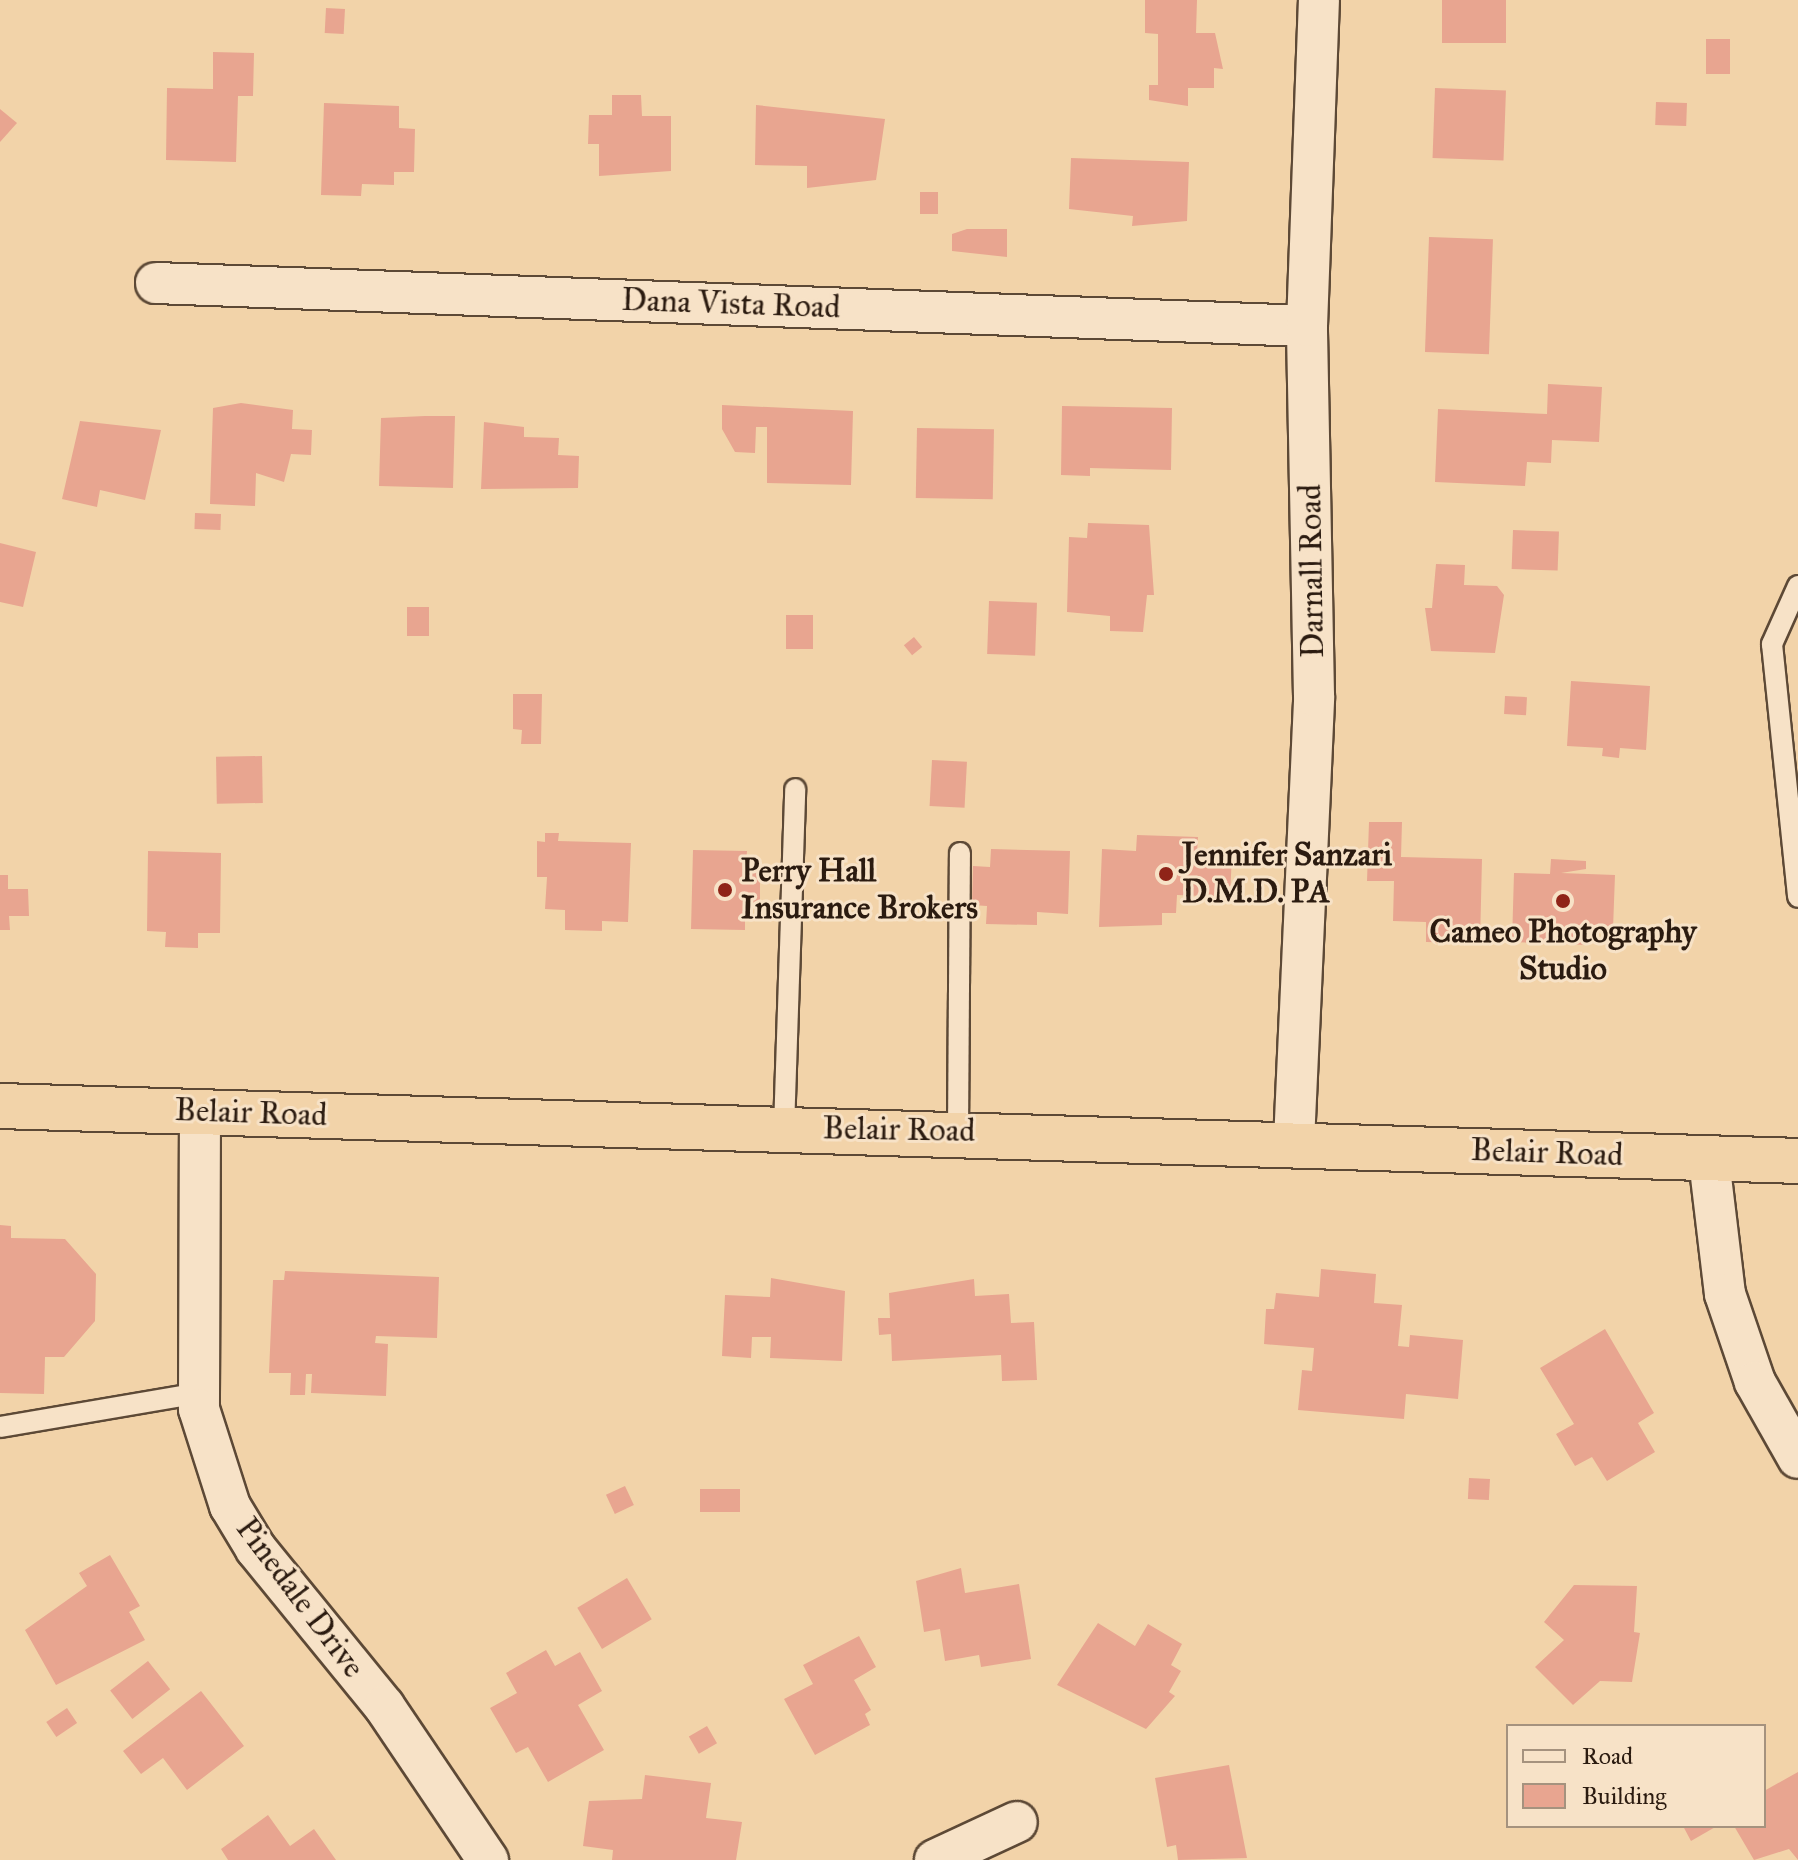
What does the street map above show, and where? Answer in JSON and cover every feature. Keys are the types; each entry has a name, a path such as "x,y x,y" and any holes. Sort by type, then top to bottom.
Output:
{"highway":[{"name":"Belair Road","path":"0,1106 784,1129 958,1131 1798,1161"}],"street":[{"name":"Darnall Road","path":"1294,1142 1314,696 1307,326 1319,0"},
{"name":"Dana Vista Road","path":"156,283 1307,326"},
{"name":"Pinedale Drive","path":"200,1111 199,1393 230,1506 256,1549 384,1706 488,1860"},
{"path":"1709,1160 1725,1294 1755,1382 1798,1458"},
{"path":"935,1860 1017,1822"}],"lane":[{"path":"1798,586 1772,644 1798,897"},
{"path":"784,1129 795,789"},
{"path":"958,1131 960,853"},
{"path":"0,1427 199,1393"}],"building":[{"path":"1145,0 1197,0 1196,33 1215,33 1223,69 1214,68 1214,88 1188,88 1188,106 1149,100 1149,85 1158,85 1158,34 1145,33"},
{"path":"1442,0 1506,0 1506,43 1442,43"},
{"path":"326,8 345,9 344,34 325,33"},
{"path":"1706,39 1730,39 1730,74 1706,74"},
{"path":"213,52 254,53 253,96 238,96 236,162 166,160 167,88 213,89"},
{"path":"1435,88 1506,90 1504,160 1433,158"},
{"path":"612,95 641,95 642,116 671,116 671,171 599,176 599,144 588,144 589,115 612,115"},
{"path":"1656,102 1687,103 1686,126 1655,125"},
{"path":"324,103 399,106 399,128 415,129 414,172 394,172 394,185 362,184 361,196 321,195"},
{"path":"756,105 885,119 876,180 807,188 807,166 755,165"},
{"path":"0,109 17,123 0,142"},
{"path":"1071,158 1189,162 1187,221 1132,226 1133,216 1069,209"},
{"path":"920,192 938,192 938,214 920,214"},
{"path":"967,229 1007,229 1007,257 952,251 952,234"},
{"path":"1429,237 1493,239 1489,354 1425,352"},
{"path":"1548,384 1602,387 1599,442 1552,440 1551,463 1527,462 1525,486 1435,482 1438,409 1547,414"},
{"path":"241,403 293,410 292,429 312,430 311,455 291,454 284,482 256,473 255,506 210,504 213,408"},
{"path":"722,405 853,411 851,485 767,483 767,427 756,427 755,453 735,452 722,429"},
{"path":"1062,406 1172,408 1171,470 1090,468 1090,476 1061,475"},
{"path":"455,416 453,488 379,486 381,418"},
{"path":"80,421 161,430 145,500 100,490 97,507 62,499"},
{"path":"484,422 524,427 524,437 559,438 558,455 579,456 578,488 481,489"},
{"path":"917,428 994,429 993,499 916,498"},
{"path":"195,513 221,514 220,530 194,529"},
{"path":"1088,523 1149,525 1154,595 1147,595 1143,632 1110,631 1110,616 1067,612 1069,537 1087,538"},
{"path":"1513,530 1559,532 1558,571 1512,569"},
{"path":"0,543 36,552 23,607 0,602"},
{"path":"1436,564 1465,565 1464,585 1497,586 1504,595 1495,653 1431,651 1425,608 1432,608"},
{"path":"989,601 1037,603 1035,656 987,654"},
{"path":"407,607 429,607 429,636 407,636"},
{"path":"786,615 813,615 813,649 786,649"},
{"path":"914,637 922,647 912,655 904,645"},
{"path":"1571,681 1650,686 1646,750 1620,748 1619,758 1602,756 1603,748 1567,746"},
{"path":"513,694 542,694 541,744 521,744 522,730 513,729"},
{"path":"1505,696 1527,697 1526,715 1504,714"},
{"path":"262,756 263,803 217,804 216,757"},
{"path":"932,760 967,762 965,808 930,806"},
{"path":"1369,822 1402,822 1401,857 1482,859 1480,943 1426,942 1426,922 1393,921 1394,881 1367,881"},
{"path":"545,833 559,833 558,841 631,843 628,922 602,921 602,931 565,930 565,910 545,909 547,877 537,877 537,841 545,842"},
{"name":"Jennifer Sanzari D.M.D. PA","path":"1137,835 1198,837 1197,852 1232,854 1230,897 1177,895 1176,913 1162,913 1162,925 1099,927 1102,849 1136,851"},
{"path":"991,849 1070,851 1068,914 1037,912 1037,925 986,924 987,906 972,905 973,866 990,867"},
{"name":"Perry Hall Insurance Brokers","path":"693,850 747,851 746,863 760,863 760,906 745,906 745,930 691,929"},
{"path":"148,851 221,853 220,933 198,933 198,948 165,947 166,932 147,931"},
{"name":"Cameo Photography Studio","path":"1551,859 1586,861 1586,869 1561,873 1615,875 1613,929 1589,928 1588,945 1512,942 1514,873 1550,874"},
{"path":"0,875 8,875 8,889 28,889 29,916 9,916 10,930 0,930"},
{"path":"0,1225 11,1226 11,1238 65,1239 96,1274 95,1321 64,1357 45,1357 44,1394 0,1393"},
{"path":"1321,1269 1376,1274 1374,1303 1402,1305 1398,1346 1409,1347 1410,1335 1463,1340 1458,1399 1406,1394 1404,1419 1298,1410 1302,1370 1312,1371 1314,1348 1264,1344 1266,1309 1274,1309 1276,1293 1319,1297"},
{"path":"285,1271 439,1277 437,1338 376,1336 375,1343 388,1344 386,1396 311,1393 312,1374 306,1374 305,1395 290,1395 291,1373 269,1373 273,1280 284,1280"},
{"path":"771,1278 845,1291 842,1361 770,1358 771,1337 752,1337 751,1358 722,1356 725,1295 770,1297"},
{"path":"974,1279 975,1296 1009,1294 1011,1323 1034,1322 1037,1380 1002,1381 1001,1355 892,1361 891,1334 879,1335 878,1318 890,1318 889,1293"},
{"path":"1605,1329 1654,1413 1638,1423 1655,1452 1607,1481 1592,1457 1575,1466 1556,1434 1574,1424 1540,1368"},
{"path":"1469,1478 1490,1479 1489,1500 1468,1499"},
{"path":"625,1486 634,1505 615,1514 606,1495"},
{"path":"700,1489 740,1489 740,1512 700,1512"},
{"path":"110,1555 140,1606 129,1612 145,1640 56,1685 25,1630 87,1586 79,1573"},
{"path":"961,1568 965,1593 1019,1584 1031,1659 981,1667 979,1655 945,1661 940,1629 924,1632 916,1581"},
{"path":"627,1578 652,1619 602,1649 577,1608"},
{"path":"1574,1585 1637,1586 1634,1632 1640,1633 1632,1682 1600,1681 1573,1705 1535,1667 1564,1640 1544,1622"},
{"path":"1098,1623 1135,1646 1148,1624 1182,1644 1171,1665 1181,1671 1169,1692 1175,1696 1146,1729 1057,1685"},
{"path":"859,1636 876,1667 854,1680 871,1710 865,1714 870,1725 815,1755 784,1699 813,1684 803,1665"},
{"path":"546,1650 555,1666 580,1652 602,1691 578,1705 604,1750 548,1782 528,1747 516,1753 490,1708 517,1693 506,1673"},
{"path":"148,1661 170,1689 132,1719 110,1691"},
{"path":"201,1691 244,1746 187,1790 163,1758 141,1774 123,1751"},
{"path":"67,1708 77,1723 56,1737 46,1722"},
{"path":"707,1726 717,1743 699,1754 689,1736"},
{"path":"1229,1765 1247,1858 1178,1860 1176,1845 1167,1847 1155,1778"},
{"path":"1798,1772 1798,1860 1789,1849 1754,1860 1735,1828 1766,1828 1766,1790"},
{"path":"645,1775 711,1783 706,1818 742,1822 736,1860 612,1860 613,1850 583,1846 589,1801 642,1799"},
{"path":"268,1815 290,1846 314,1829 336,1860 228,1860 221,1849"},
{"path":"1684,1828 1714,1828 1691,1841"}],"place":[{"name":"Jennifer Sanzari D.M.D. PA","path":"1166,874"},
{"name":"Perry Hall Insurance Brokers","path":"725,890"},
{"name":"Cameo Photography Studio","path":"1563,901"}]}
